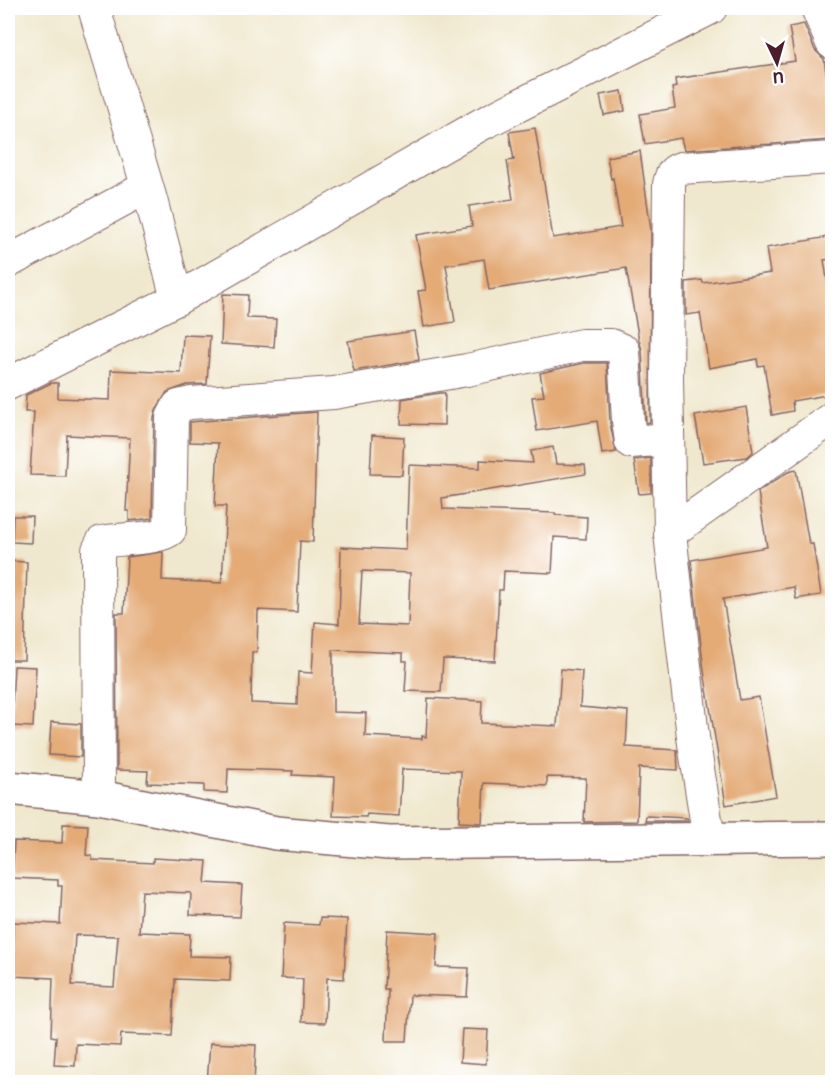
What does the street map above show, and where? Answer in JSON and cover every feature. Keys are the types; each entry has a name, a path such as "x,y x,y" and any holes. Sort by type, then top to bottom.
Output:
{"main road":[{"path":"8,788 99,797 276,832 389,843 832,838"}],"street":[{"path":"94,8 149,191 176,292"},
{"path":"8,384 480,125 711,8"},
{"path":"817,8 832,43"},
{"path":"709,839 693,737 670,533 669,184 671,174 681,168 832,158"},
{"path":"8,262 149,191"},
{"path":"99,797 98,550 102,542 162,534 170,530 172,418 178,406 191,403 334,393 467,370 582,345 611,345 624,351 628,421 632,442 668,439"},
{"path":"670,533 832,418"}],"building":[{"path":"804,24 815,50 824,59 830,100 832,100 832,140 684,150 681,138 645,144 640,114 675,108 672,88 676,87 675,79 795,61 789,27"},
{"path":"622,91 625,111 604,115 600,95"},
{"path":"535,128 553,238 621,227 607,157 640,151 651,230 650,422 646,423 642,350 626,268 489,290 484,259 446,265 455,322 424,327 418,291 426,290 416,235 472,226 469,206 513,199 507,161 514,160 509,132"},
{"path":"827,237 831,259 824,260 832,310 832,394 792,401 793,411 772,415 764,365 758,366 757,359 709,368 700,313 686,315 686,282 702,280 703,283 770,273 766,248"},
{"path":"223,294 248,295 247,318 276,319 274,347 221,344"},
{"path":"414,331 419,360 354,371 348,341"},
{"path":"183,335 210,336 207,384 187,385 167,392 156,410 152,518 129,521 129,511 126,511 130,438 67,435 65,476 30,475 34,412 25,412 26,395 51,383 58,383 58,398 110,400 111,370 181,373"},
{"path":"584,363 607,363 610,423 616,452 602,454 597,421 537,431 532,397 544,396 540,373"},
{"path":"445,393 444,425 401,424 402,399"},
{"path":"746,407 753,452 747,457 703,463 695,416"},
{"path":"317,412 313,542 300,541 297,612 258,610 257,652 252,652 251,703 297,705 298,672 312,673 315,622 339,624 341,547 406,550 409,465 480,468 480,460 533,463 531,451 553,447 556,464 585,465 586,474 442,498 443,509 555,513 555,515 587,517 586,539 554,537 552,573 504,571 503,590 499,590 495,661 443,659 441,692 405,691 407,661 403,661 403,653 333,650 333,712 366,713 365,736 422,739 422,736 426,737 428,698 482,701 481,723 557,726 561,669 582,671 580,707 628,711 626,747 677,750 678,770 639,768 637,821 584,822 586,778 547,777 547,786 484,783 482,823 459,822 461,771 402,769 399,816 367,814 366,817 333,816 335,777 292,775 293,771 228,769 227,793 204,792 204,785 147,783 148,771 117,770 116,613 124,613 127,557 163,552 162,580 222,583 226,506 215,506 218,443 190,442 190,422","holes":["362,571 410,573 408,626 359,624"]},
{"path":"372,435 404,437 402,475 370,474"},
{"path":"651,458 651,493 639,494 634,460"},
{"path":"796,470 809,544 813,544 821,595 796,599 794,587 723,599 740,700 759,697 776,796 726,805 704,671 691,560 767,547 758,492 788,472"},
{"path":"13,516 32,516 31,543 12,542"},
{"path":"8,561 27,562 24,660 8,660"},
{"path":"14,666 36,667 33,727 11,726"},
{"path":"51,722 81,724 81,757 49,755"},
{"path":"646,816 687,818 688,821 645,821"},
{"path":"63,824 88,825 86,855 92,856 92,860 153,863 153,858 207,861 205,883 242,885 240,917 190,915 191,893 142,891 139,932 190,934 189,956 231,957 230,981 175,979 172,1036 121,1034 120,1046 76,1044 75,1066 54,1065 56,1037 51,1036 53,978 11,976 13,922 60,924 62,886 58,886 58,880 12,878 14,841 62,843","holes":["75,935 118,936 114,987 72,985"]},
{"path":"320,918 347,919 344,979 327,978 325,1023 301,1022 303,979 281,978 284,923 319,925"},
{"path":"387,930 438,933 436,967 469,968 467,997 410,995 407,1041 386,1041 388,989 384,989"},
{"path":"462,1029 488,1030 486,1064 460,1062"},
{"path":"210,1043 256,1045 254,1083 207,1083"}]}
